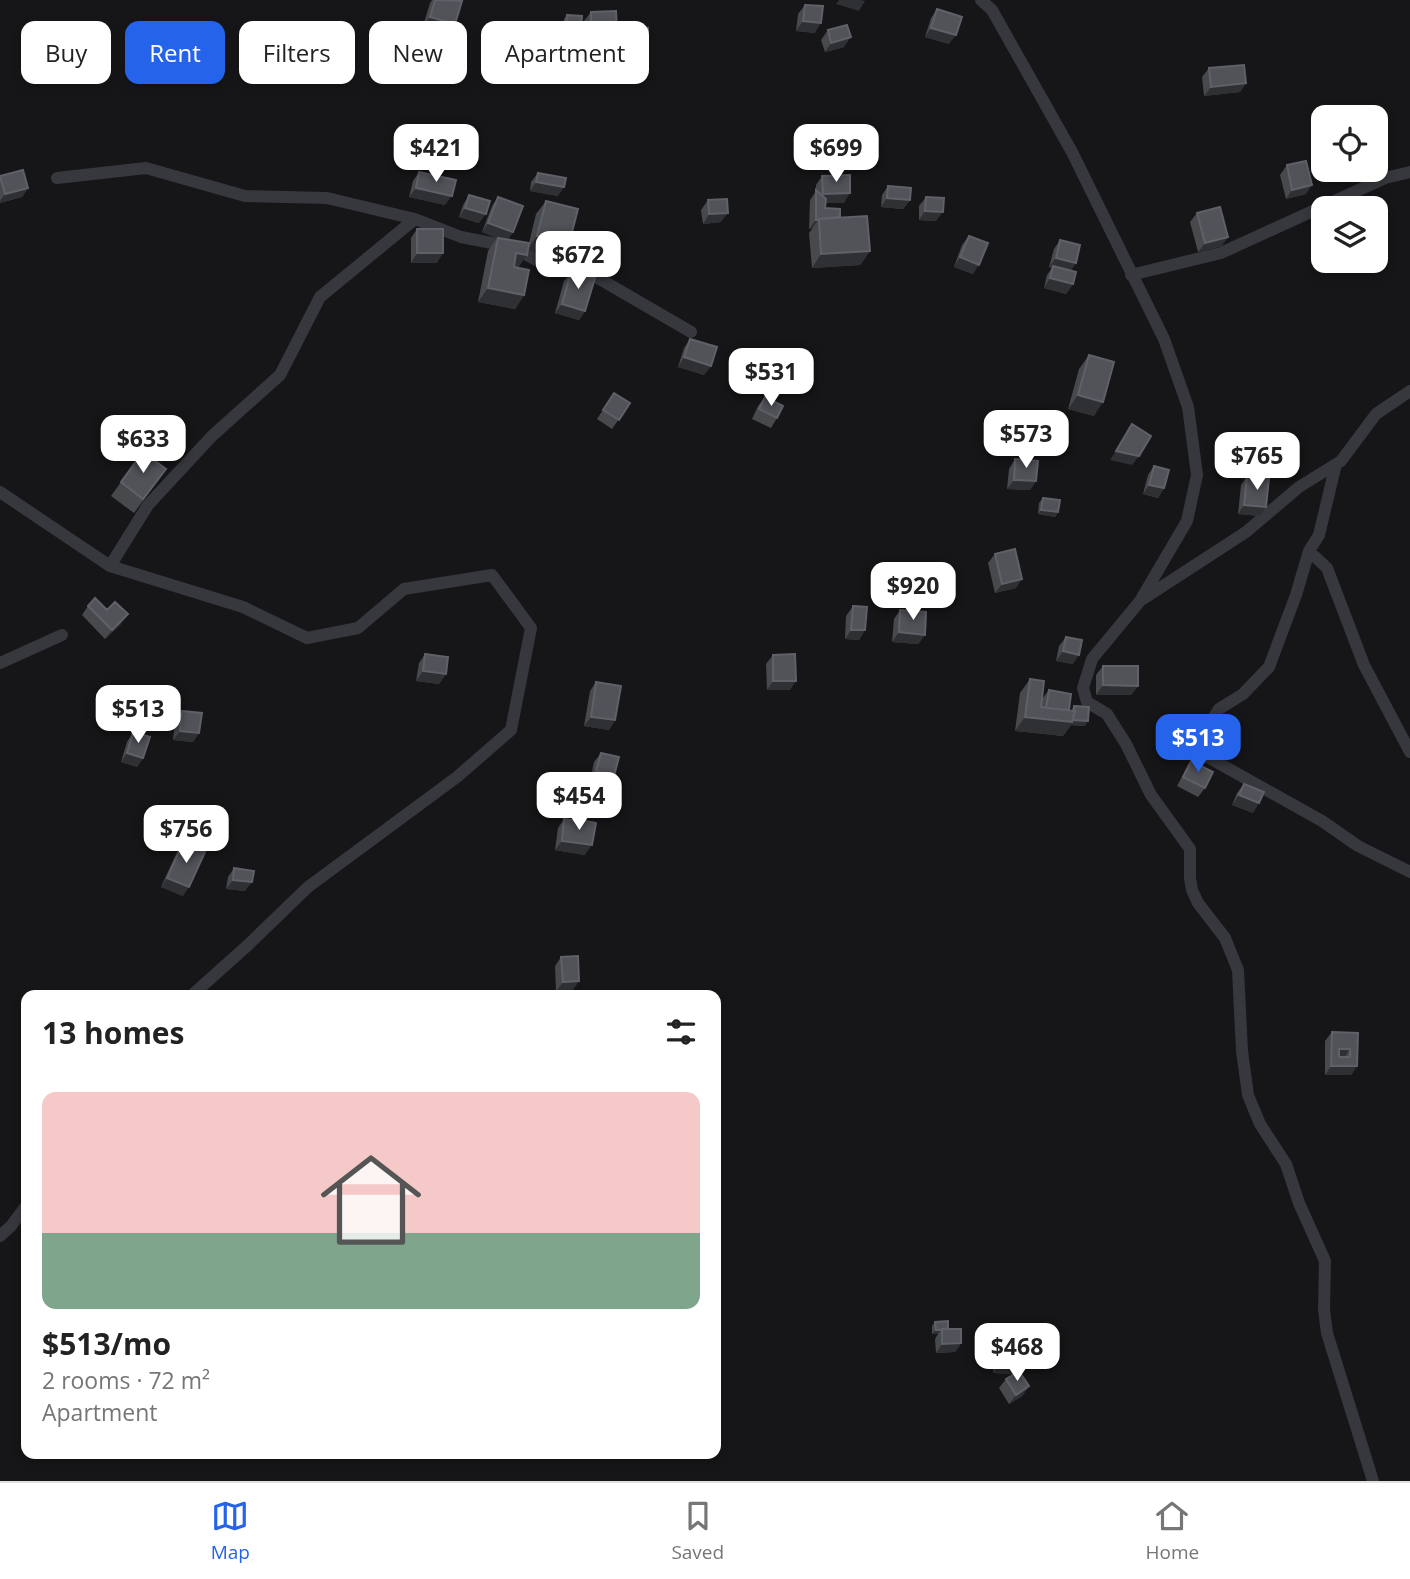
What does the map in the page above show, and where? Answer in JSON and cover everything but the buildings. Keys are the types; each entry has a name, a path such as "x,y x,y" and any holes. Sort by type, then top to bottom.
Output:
{"street":[{"path":"981,0 992,10 1072,152 1164,339 1188,407 1197,475 1187,521 1140,601 1092,659 1083,688 1087,702 1107,714 1126,744 1151,795 1183,838 1189,849 1189,878 1192,890 1198,903 1225,938 1238,970 1242,1051 1248,1095 1260,1124 1286,1164 1299,1203 1325,1261 1324,1310 1327,1333 1373,1481"},
{"path":"57,178 146,168 245,196 327,198 415,219 461,237 512,247 551,268 579,267 691,332"},
{"path":"1131,275 1221,253 1385,178 1410,172"},
{"path":"110,566 148,505 212,436 280,375 320,297 415,219"},
{"path":"1140,601 1246,533 1299,487 1341,461 1376,414 1410,391"},
{"path":"1336,464 1319,535 1309,551 1269,667 1243,694 1219,709 1207,727 1204,755 1322,821 1358,846 1410,872"},
{"path":"0,492 110,566 243,607 307,638 358,628 404,589 492,575 531,628 510,730 457,778 308,887 198,990"},
{"path":"1309,551 1327,568 1364,665 1410,752"},
{"path":"0,663 62,635"},
{"path":"0,1236 21,1213"}]}
